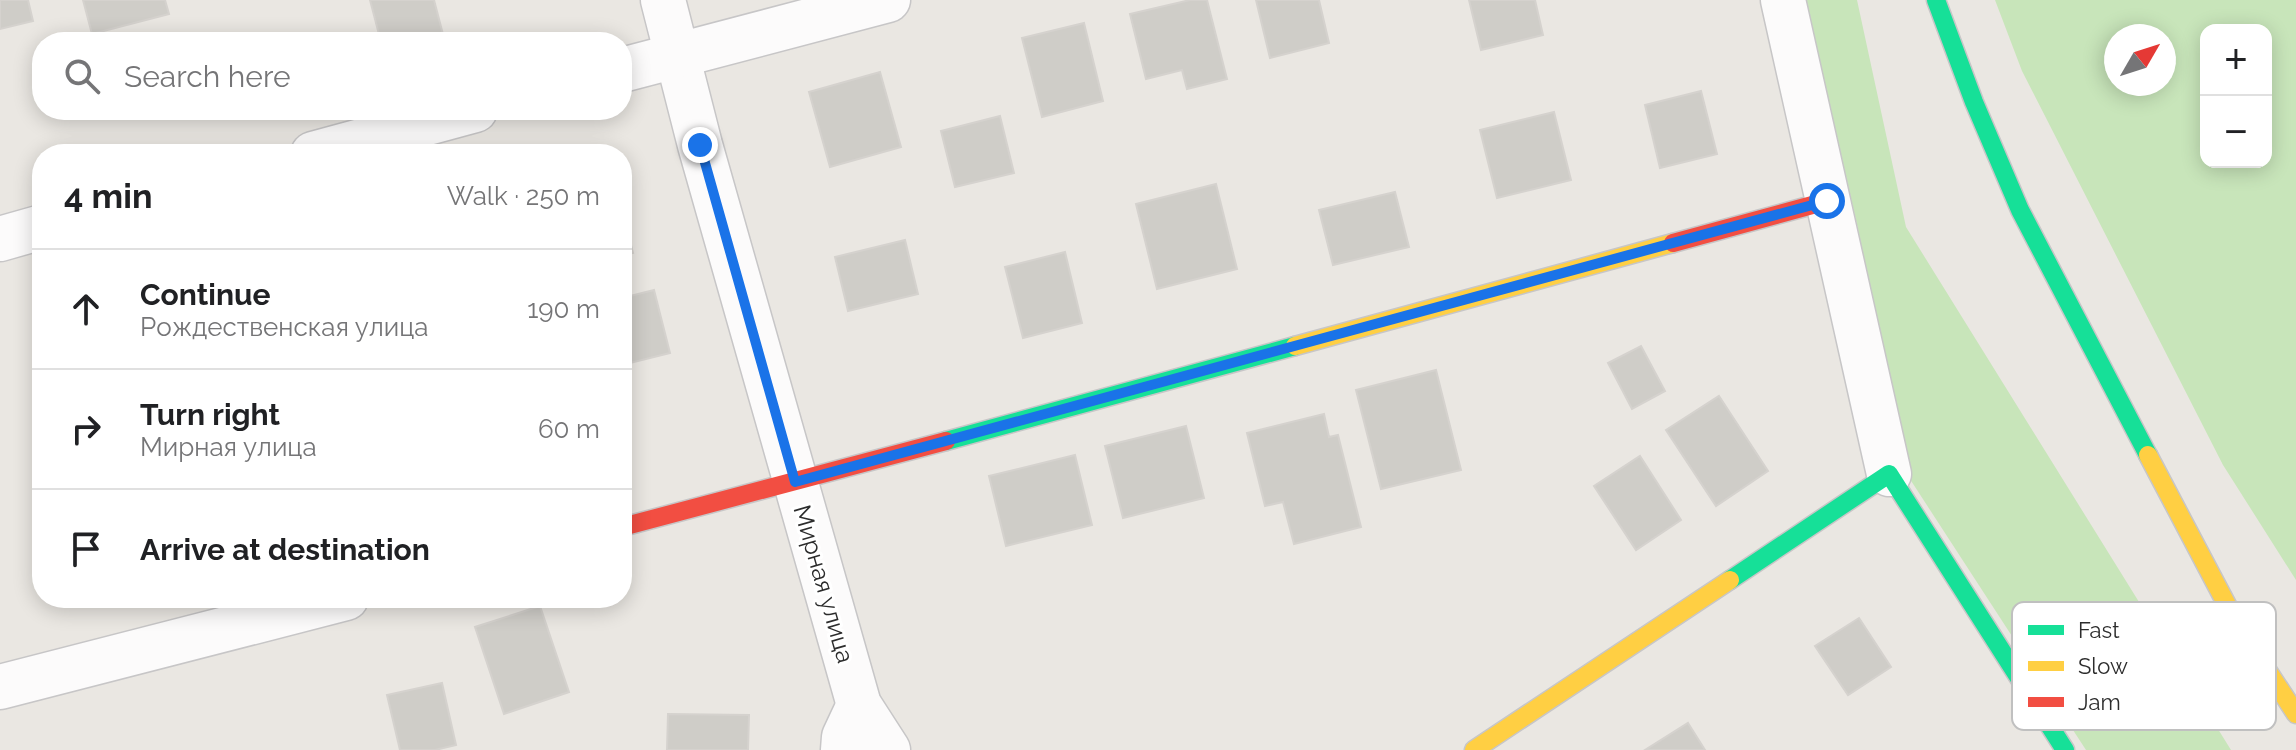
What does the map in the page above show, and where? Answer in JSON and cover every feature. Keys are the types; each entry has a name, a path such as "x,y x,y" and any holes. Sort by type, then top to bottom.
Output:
{"street":[{"name":"Мирная улица","path":"663,0 859,705 888,750"},
{"path":"632,67 888,0"},
{"path":"1783,0 1889,474 2012,667"},
{"path":"1936,0 1974,102 2020,210 2225,602"},
{"path":"350,144 438,120"},
{"path":"632,524 1827,201"},
{"path":"0,239 32,230"},
{"path":"1474,750 1889,474"},
{"path":"0,687 307,608"},
{"path":"2276,683 2296,714"},
{"path":"843,750 844,737 859,705"},
{"path":"2052,730 2065,750"}],"green space":[{"path":"1806,0 1857,0 1906,227 2139,602 2012,602 2012,636 1893,453 1858,229"},
{"path":"1995,0 2296,0 2296,580 2223,465 2022,71"},
{"path":"2073,730 2219,730 2231,750 2086,750"}],"building":[{"path":"0,0 28,0 33,21 0,29"},
{"path":"83,0 165,0 169,14 91,32"},
{"path":"370,0 434,0 442,32 378,32"},
{"path":"1190,0 1207,0 1227,79 1187,89 1182,70 1146,79 1130,14"},
{"path":"1256,0 1319,0 1329,43 1270,58"},
{"path":"1469,0 1535,0 1543,35 1481,50"},
{"path":"1084,23 1103,101 1042,117 1022,38"},
{"path":"880,72 901,147 830,167 809,92"},
{"path":"1701,91 1717,154 1660,168 1645,105"},
{"path":"1554,112 1571,180 1497,198 1480,130"},
{"path":"1000,116 1014,173 955,187 941,131"},
{"path":"1216,184 1237,269 1157,289 1136,204"},
{"path":"1395,192 1409,247 1333,265 1319,210"},
{"path":"905,240 918,294 848,311 835,257"},
{"path":"1065,252 1082,323 1023,338 1005,267"},
{"path":"654,290 670,353 632,362 632,296"},
{"path":"1641,346 1665,391 1632,409 1608,363"},
{"path":"1436,370 1461,470 1381,489 1356,390"},
{"path":"1719,396 1768,471 1716,506 1666,430"},
{"path":"1324,414 1329,437 1338,435 1361,527 1294,544 1283,502 1265,506 1247,433"},
{"path":"1186,426 1204,498 1123,518 1105,446"},
{"path":"1075,455 1092,525 1006,546 989,476"},
{"path":"1640,456 1681,520 1636,550 1594,486"},
{"path":"541,608 569,692 504,714 475,627"},
{"path":"1859,618 1891,667 1848,695 1815,646"},
{"path":"442,683 456,745 435,750 400,750 387,695"},
{"path":"668,714 749,715 748,750 667,750"},
{"path":"1688,723 1705,750 1645,750"}],"traffic: fast":[{"path":"1936,0 1974,102 2020,210 2148,455"},
{"path":"946,441 1295,346"},
{"path":"1730,580 1889,474 2012,667"},
{"path":"2052,730 2065,750"}],"traffic: slow":[{"path":"1295,346 1673,243"},
{"path":"2148,455 2225,602"},
{"path":"1474,750 1730,580"},
{"path":"2276,683 2296,714"}],"traffic: jam":[{"path":"1673,243 1827,201"},
{"path":"632,524 946,441"}],"route":[{"path":"700,145 795,482 1827,201"}]}
